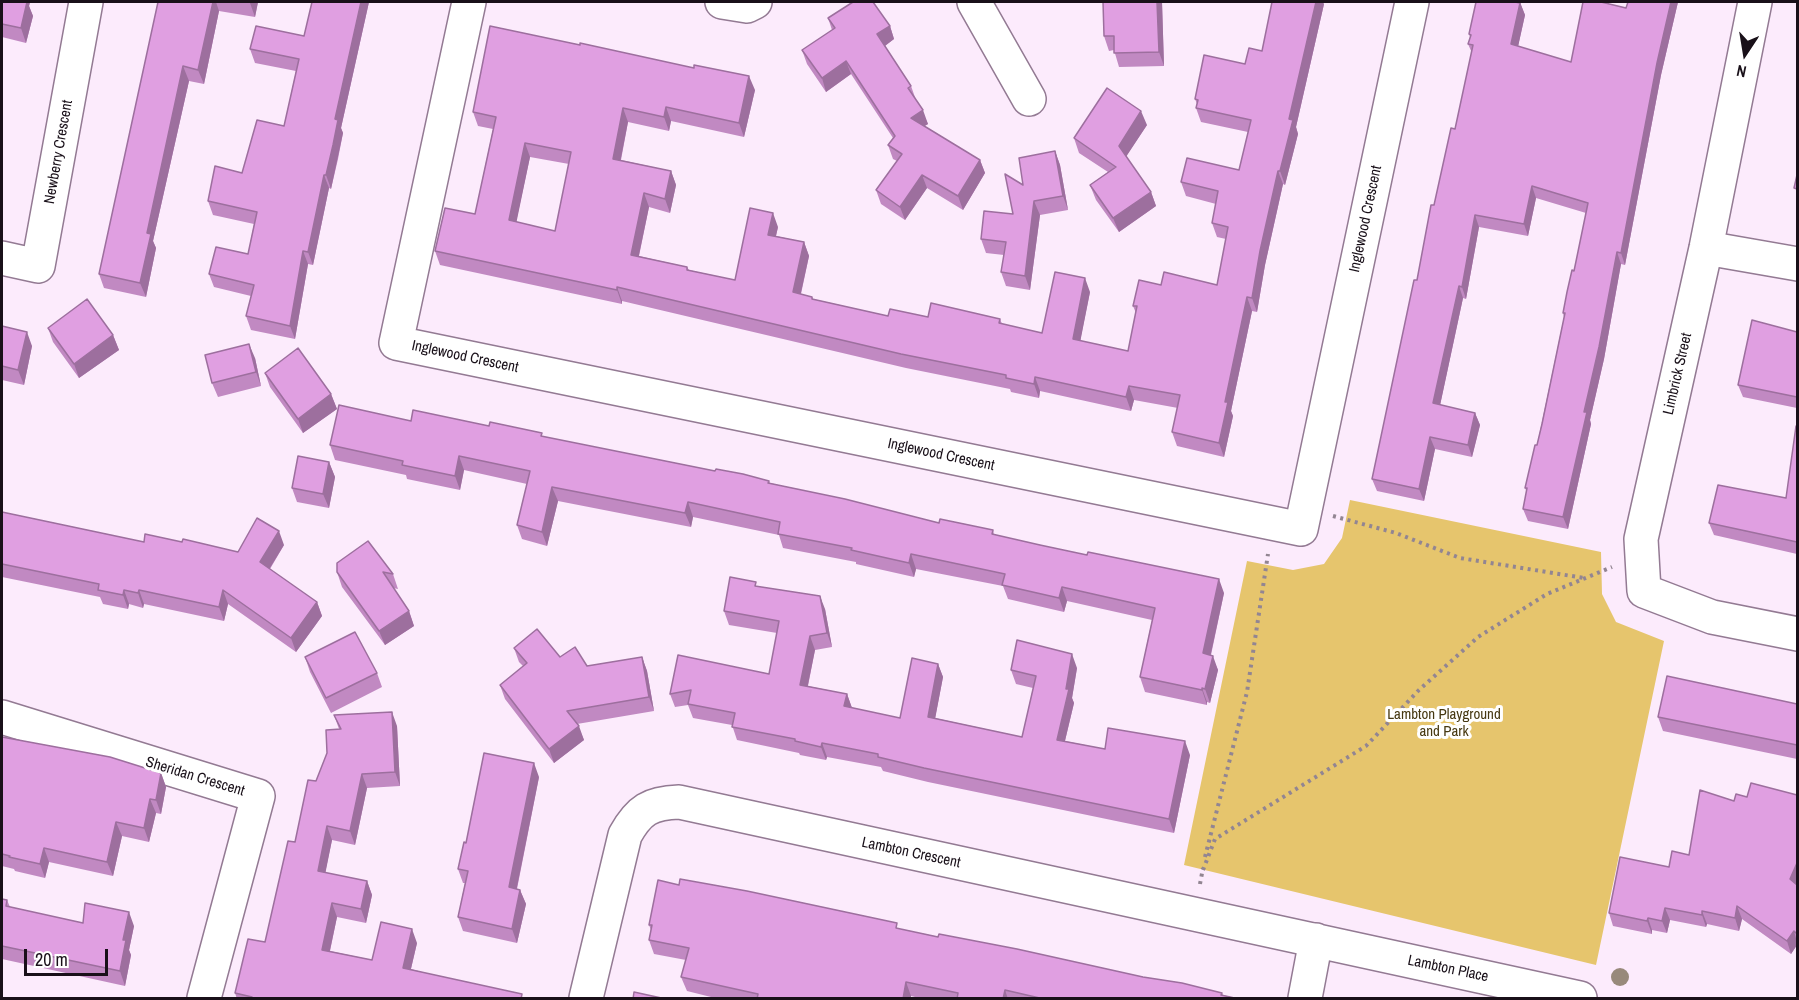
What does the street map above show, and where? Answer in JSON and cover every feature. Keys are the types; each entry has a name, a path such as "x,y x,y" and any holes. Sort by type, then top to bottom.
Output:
{"street":[{"name":"Newberry Crescent","path":"2,258 38,266 86,2"},
{"name":"Inglewood Crescent","path":"469,2 396,343 1301,529 1412,2"},
{"path":"722,2 747,6 755,2"},
{"path":"974,2 1029,99"},
{"name":"Limbrick Street","path":"1755,2 1706,248 1641,539 1644,591 1712,617 1797,634"},
{"path":"1706,248 1797,264"},
{"name":"Sheridan Crescent","path":"2,717 258,796 204,999"},
{"name":"Lambton Crescent","path":"586,999 625,836 634,819 650,806 663,803 679,802 1316,940"},
{"path":"1305,999 1316,940"},
{"name":"Lambton Place","path":"1316,940 1580,999"}],"path":[{"path":"1305,509 1396,533 1461,558 1585,578"},
{"path":"1194,914 1247,692 1272,523"},
{"path":"1203,870 1215,839 1366,746 1419,690 1478,637 1547,594 1601,570 1642,559"}],"green space":[{"name":"Lambton Playground and Park","path":"1350,500 1601,552 1602,594 1616,622 1664,641 1596,965 1184,865 1247,561 1293,570 1324,564 1342,538"}],"building":[{"path":"2,2 27,2 21,28 2,24"},
{"path":"158,2 213,2 198,70 183,66 147,233 151,234 140,283 99,274"},
{"path":"312,2 361,2 335,119 338,120 333,145 326,175 324,175 308,252 303,251 290,326 246,316 254,285 209,274 216,247 248,254 257,212 208,201 215,166 242,173 257,120 284,126 299,59 250,49 256,26 304,36"},
{"path":"853,2 873,2 890,26 877,34 911,86 908,88 923,110 911,118 980,160 958,196 922,175 900,207 876,190 902,154 888,145 895,136 846,61 822,78 802,50 835,28 828,18"},
{"path":"1103,2 1157,2 1159,52 1114,53 1114,36 1104,36"},
{"path":"1272,2 1316,2 1289,119 1293,120 1280,171 1278,171 1252,298 1247,297 1225,402 1228,402 1219,443 1172,432 1180,395 1129,386 1126,397 1035,377 1034,384 1006,378 1006,375 901,354 617,287 617,290 435,251 445,208 475,214 496,117 473,112 490,26 694,68 694,65 749,76 739,123 666,107 664,117 623,108 613,159 671,171 665,199 644,193 631,255 735,280 750,208 773,213 768,235 804,242 793,292 812,297 812,299 888,316 890,309 928,317 931,303 1000,319 999,323 1042,333 1055,272 1085,278 1073,339 1128,351 1137,306 1133,306 1139,280 1161,285 1164,272 1217,285 1228,227 1212,223 1218,191 1181,182 1187,158 1239,170 1251,120 1196,108 1198,100 1195,99 1204,55 1245,64 1249,48 1262,51","holes":["525,143 571,152 555,231 509,220"]},
{"path":"1476,2 1520,3 1511,44 1571,62 1583,2 1601,2 1626,8 1628,2 1671,2 1657,63 1621,253 1617,252 1584,412 1587,412 1563,517 1523,509 1527,488 1525,488 1542,424 1565,313 1563,313 1567,292 1572,270 1574,271 1588,203 1532,186 1524,224 1475,215 1462,287 1459,286 1433,403 1475,413 1468,445 1430,437 1419,489 1372,479 1414,280 1417,280 1431,205 1434,205 1451,128 1455,129 1473,45 1468,44"},
{"path":"1107,88 1141,111 1119,146 1151,192 1113,218 1090,185 1116,167 1074,138"},
{"path":"1055,151 1063,196 1034,201 1025,276 1001,272 1006,242 981,239 984,211 1013,214 1005,174 1023,185 1019,158"},
{"path":"87,299 113,335 74,364 48,328"},
{"path":"1752,320 1797,332 1797,397 1738,385"},
{"path":"2,326 27,332 18,370 2,366"},
{"path":"249,344 256,372 212,383 205,355"},
{"path":"298,348 331,394 298,419 265,373"},
{"path":"339,405 411,421 413,410 489,426 490,422 542,433 541,436 715,471 716,469 743,474 769,481 768,483 845,499 939,523 940,519 993,530 992,534 1040,545 1087,555 1088,552 1219,579 1203,653 1213,656 1205,689 1140,677 1155,608 1062,587 1059,598 1002,585 1005,574 911,554 909,563 851,550 852,548 778,534 780,522 688,502 685,513 552,487 542,532 517,525 530,471 459,456 455,476 402,465 403,461 330,445"},
{"path":"1796,426 1797,542 1709,523 1718,485 1786,498"},
{"path":"298,456 329,462 323,494 292,488"},
{"path":"2,512 144,542 145,534 182,542 183,539 238,552 257,518 279,531 260,562 317,602 291,638 223,590 219,607 139,590 138,593 124,590 123,595 98,590 99,584 2,564"},
{"path":"368,541 393,574 383,572 409,611 379,631 337,572 337,563"},
{"path":"730,577 756,582 755,586 820,596 827,633 810,636 800,685 847,694 844,706 900,718 912,658 938,664 928,717 1022,737 1036,676 1011,670 1017,640 1072,654 1066,689 1069,689 1057,740 1105,749 1108,728 1185,741 1169,819 924,768 878,757 878,754 822,743 821,747 795,741 795,739 732,727 735,713 688,704 691,690 670,694 678,655 769,674 779,621 724,611"},
{"path":"537,629 560,657 575,647 587,666 642,657 649,697 567,711 579,726 549,749 500,685 527,663 514,648"},
{"path":"355,632 377,673 326,698 305,657"},
{"path":"1667,676 1797,704 1797,745 1658,717"},
{"path":"392,712 395,772 362,774 350,831 327,826 318,871 367,881 361,909 332,903 322,950 372,960 381,922 412,929 403,968 522,994 521,999 252,999 252,997 235,993 248,939 265,942 288,841 295,842 308,780 316,781 327,753 326,730 341,729 334,715"},
{"path":"2,737 110,757 161,773 156,800 150,799 144,828 116,822 107,862 44,848 40,864 2,854"},
{"path":"484,753 534,763 509,887 520,890 512,929 458,917 468,871 458,869 464,842 466,843"},
{"path":"1751,783 1797,795 1797,863 1790,879 1797,885 1797,934 1794,931 1787,941 1737,906 1735,918 1702,911 1702,915 1665,908 1662,921 1648,918 1647,921 1609,913 1620,857 1669,867 1672,851 1689,855 1700,790 1734,801 1736,794 1747,797"},
{"path":"680,879 897,923 896,928 938,937 939,934 1143,977 1182,983 1239,999 1044,999 1005,990 1003,999 957,999 958,993 906,982 903,999 757,999 758,994 681,977 689,948 649,940 652,925 649,925 658,880 679,885"},
{"path":"2,899 7,900 6,906 83,923 85,903 129,912 120,971 2,946"},
{"path":"634,992 666,999 633,999"}]}
